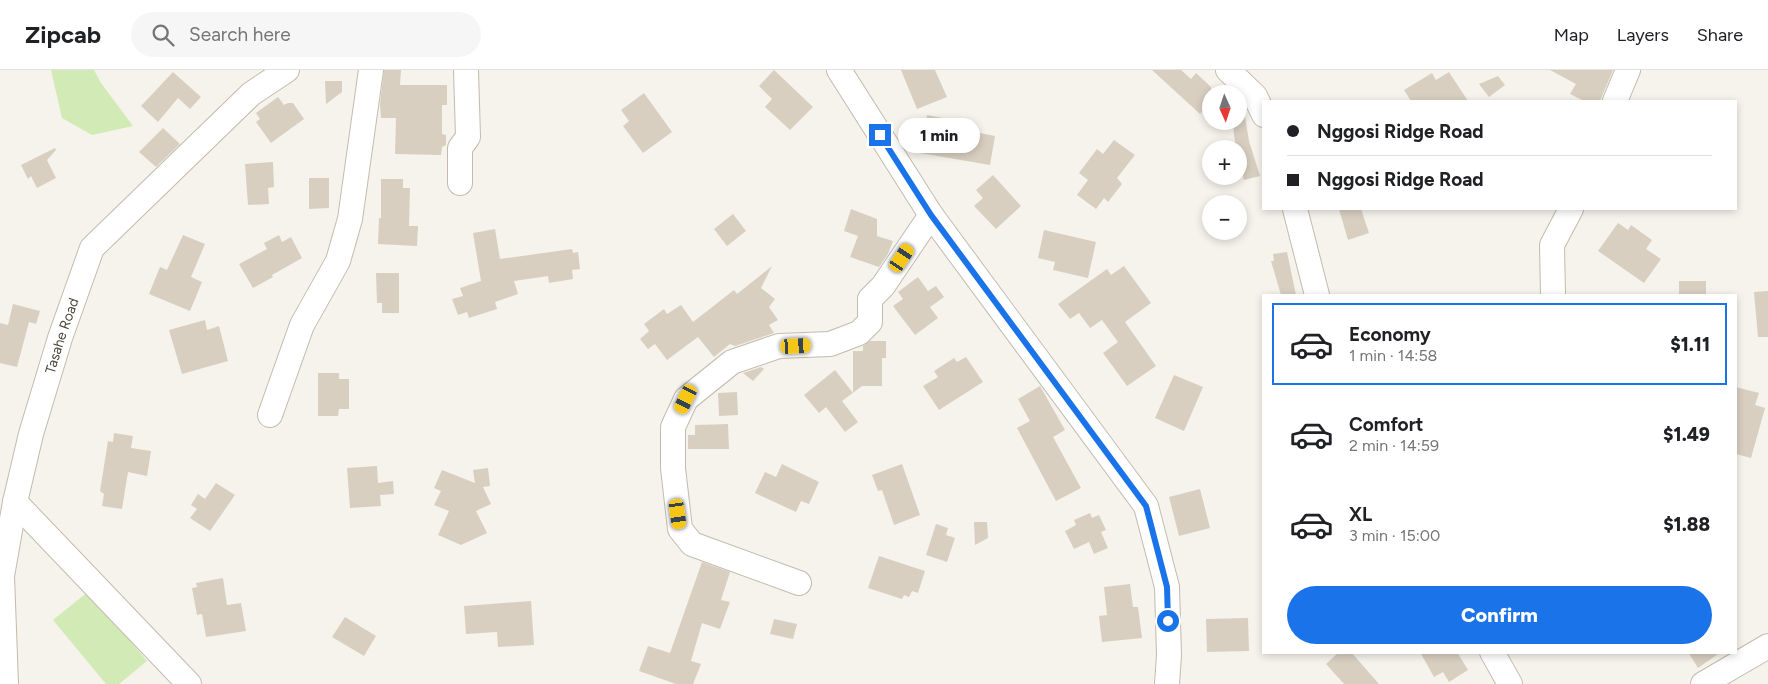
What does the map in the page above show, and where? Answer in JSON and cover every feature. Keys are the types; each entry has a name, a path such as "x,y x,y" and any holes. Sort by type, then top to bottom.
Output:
{"street":[{"name":"Tasahe Road","path":"6,684 1,611 2,576 15,502 31,434 60,338 92,248 251,94 287,70"},
{"path":"270,415 302,325 338,261 350,219 371,70"},
{"path":"460,183 460,148 468,137 466,70"},
{"path":"839,70 931,215 1146,506 1167,587 1169,655 1167,684"},
{"path":"1228,70 1255,96 1262,111"},
{"path":"1615,100 1628,70"},
{"path":"1296,210 1317,294"},
{"path":"1553,294 1552,245 1570,210"},
{"path":"799,583 692,544 680,529 673,468 672,427 686,399 732,362 779,346 830,344 859,333 870,322 870,299 883,286 931,215"},
{"path":"15,502 189,684"},
{"path":"1703,684 1768,646"},
{"path":"1493,654 1510,684"}],"green space":[{"path":"51,70 94,70 101,83 133,126 92,135 62,118"},
{"path":"89,591 147,661 119,684 106,684 53,620"}],"building":[{"path":"384,70 401,70 400,85 447,85 447,105 442,105 442,134 446,135 446,145 442,147 441,155 395,154 396,118 381,118 380,104"},
{"path":"774,70 813,107 790,130 765,107 772,99 759,86"},
{"path":"901,70 935,70 947,97 917,109"},
{"path":"1152,70 1181,70 1191,79 1196,73 1209,85 1202,85 1202,112 1200,114"},
{"path":"1550,70 1613,70 1600,100 1582,100 1570,94 1576,84"},
{"path":"173,72 201,97 190,109 178,98 158,122 141,106"},
{"path":"1449,72 1467,100 1410,100 1404,90 1432,73 1436,80"},
{"path":"1498,76 1505,85 1489,97 1479,84"},
{"path":"325,81 342,81 342,92 326,104"},
{"path":"644,93 672,132 643,153 623,126 629,121 621,110"},
{"path":"278,97 284,105 293,103 304,119 271,143 256,122 260,119 256,113"},
{"path":"927,115 976,124 975,132 995,136 990,165 920,153"},
{"path":"163,128 180,144 156,167 139,152"},
{"path":"1234,130 1247,130 1260,176 1247,179 1247,140 1235,140"},
{"path":"1114,140 1135,155 1117,178 1122,184 1108,202 1104,198 1096,209 1077,195 1088,180 1079,173 1097,149 1103,154"},
{"path":"55,148 56,150 47,160 56,178 37,188 31,176 28,179 21,165"},
{"path":"273,162 274,187 268,188 269,204 248,205 245,164"},
{"path":"993,175 1021,206 996,229 974,206 983,198 976,190"},
{"path":"309,178 329,178 329,208 309,209"},
{"path":"381,179 403,179 403,188 410,188 409,226 418,226 417,246 378,244 379,218 381,218"},
{"path":"851,209 877,219 877,236 893,241 888,254 879,267 850,257 858,236 844,231"},
{"path":"1339,210 1361,210 1369,233 1348,240"},
{"path":"733,214 746,231 727,246 714,229"},
{"path":"1618,223 1628,230 1631,225 1652,240 1646,249 1661,259 1644,283 1598,251"},
{"path":"495,229 500,259 572,249 573,253 578,252 580,269 572,270 573,279 549,283 548,276 514,281 518,294 495,302 497,309 469,318 467,312 458,315 452,299 463,296 460,288 481,281 473,233"},
{"path":"1044,230 1096,242 1088,278 1053,270 1055,262 1038,258"},
{"path":"183,235 205,244 191,277 202,282 190,311 149,294 160,267 167,270"},
{"path":"279,235 282,242 291,237 302,258 253,288 239,264 267,249 264,243"},
{"path":"1287,252 1296,294 1281,294 1271,261 1274,261 1273,254"},
{"path":"772,266 761,288 775,299 769,307 778,320 769,325 774,333 735,346 730,344 714,357 698,337 667,360 655,344 648,349 640,339 649,331 644,324 664,309 667,314 681,305 693,322 734,290 737,294"},
{"path":"1124,266 1151,303 1125,322 1156,366 1127,386 1103,353 1118,342 1102,320 1090,328 1079,313 1070,319 1058,304 1107,269 1111,275"},
{"path":"376,273 399,273 399,313 382,313 382,303 377,303"},
{"path":"918,277 928,291 936,286 944,297 930,307 938,318 915,335 893,306 903,299 898,292"},
{"path":"1679,281 1706,281 1706,294 1679,294"},
{"path":"1768,291 1768,337 1758,337 1754,292"},
{"path":"13,304 40,311 36,324 29,322 17,367 0,363 0,323 8,325"},
{"path":"205,320 207,330 219,326 228,361 182,374 169,330"},
{"path":"870,341 886,341 886,358 882,358 882,386 862,386 853,393 853,351 863,351 863,346"},
{"path":"966,357 983,382 939,410 923,386 938,377 934,371 954,358 957,362"},
{"path":"761,367 764,369 753,381 743,373"},
{"path":"835,370 853,393 842,401 858,422 845,432 826,407 819,413 804,395"},
{"path":"318,373 339,373 339,379 349,379 349,409 339,409 338,416 318,416"},
{"path":"1174,375 1203,387 1184,431 1155,418"},
{"path":"1040,386 1065,430 1053,437 1081,488 1056,501 1017,428 1030,421 1018,399"},
{"path":"1737,387 1759,393 1755,405 1765,408 1751,458 1737,454"},
{"path":"737,392 738,415 719,416 718,393"},
{"path":"728,424 729,449 688,449 688,435 695,435 695,425"},
{"path":"114,433 133,436 131,448 151,451 147,476 128,472 122,509 102,506 104,494 100,491 108,441 113,442"},
{"path":"782,464 819,482 809,504 801,501 796,512 755,493 765,472 776,477"},
{"path":"902,464 920,515 894,525 882,490 878,491 872,475"},
{"path":"377,466 378,483 393,481 394,494 380,495 381,506 350,508 347,468"},
{"path":"488,468 490,486 483,487 491,504 476,511 487,533 461,545 438,535 449,511 434,505 441,491 434,488 442,470 475,483 473,470"},
{"path":"216,483 235,495 210,531 190,518 197,509 191,505 198,494 205,499"},
{"path":"1200,489 1210,528 1179,536 1169,497"},
{"path":"1090,513 1092,518 1099,515 1106,530 1101,532 1108,548 1094,554 1089,542 1074,549 1065,531 1076,525 1074,520"},
{"path":"974,522 987,522 988,538 975,545"},
{"path":"936,524 948,528 946,535 955,538 947,562 926,555"},
{"path":"879,556 925,571 918,593 912,591 909,597 904,595 902,599 868,588"},
{"path":"702,562 730,572 721,600 730,602 720,629 702,623 691,661 701,664 693,684 676,684 639,671 648,646 670,653"},
{"path":"223,578 227,605 241,603 246,631 206,637 202,614 197,615 192,588 197,587 196,583"},
{"path":"1130,584 1133,607 1138,607 1142,638 1102,642 1099,616 1107,615 1104,587"},
{"path":"531,601 534,645 498,647 497,632 466,634 464,606"},
{"path":"345,617 376,636 364,656 332,637"},
{"path":"1248,618 1249,651 1207,652 1206,619"},
{"path":"774,619 797,624 793,639 770,634"},
{"path":"1337,654 1353,654 1379,684 1344,684 1326,664"},
{"path":"1421,654 1458,654 1468,670 1449,682 1443,672 1434,677"},
{"path":"1689,654 1718,654 1698,668"}],"route":[{"path":"880,135 931,215 956,250 1146,506 1167,587 1168,621"}]}
